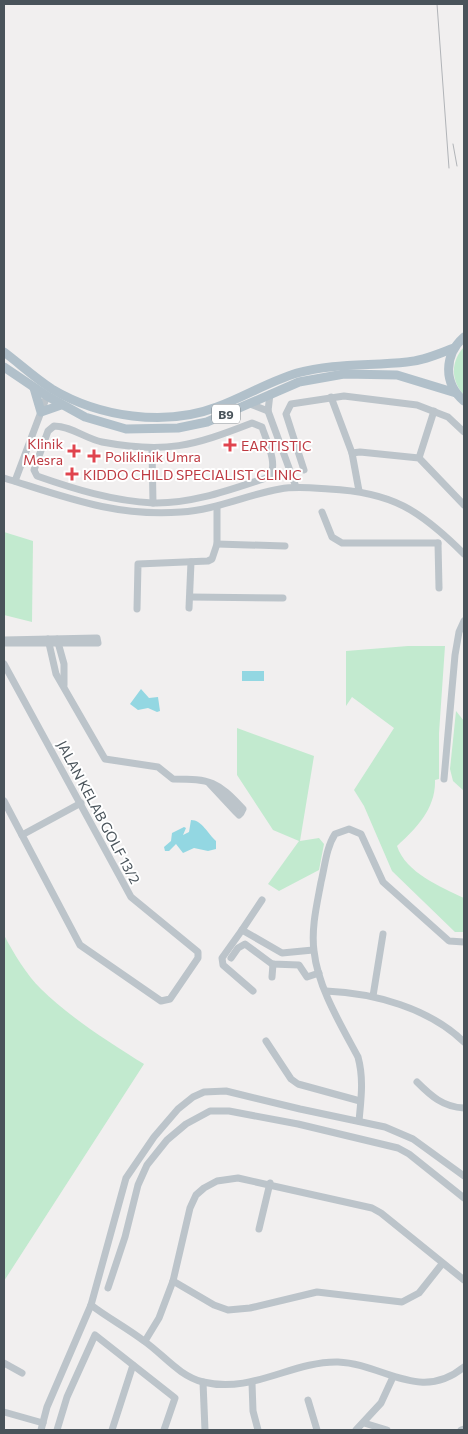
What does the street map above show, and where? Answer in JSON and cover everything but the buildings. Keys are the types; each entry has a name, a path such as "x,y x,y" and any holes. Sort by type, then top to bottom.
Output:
{"main road":[{"name":"B9","path":"4,352 42,382 86,405 126,415 151,418 179,416 216,408 297,374 344,364 408,362 425,359 454,348 464,337"},
{"name":"B9","path":"454,348 448,371 450,383 464,401"},
{"name":"B9","path":"4,367 47,396 85,417 126,429 178,428 207,422 299,382 344,374 397,375 456,393"},
{"path":"42,382 47,396 62,393"},
{"path":"34,387 41,412 62,405"}],"street":[{"path":"270,394 268,411 296,487"},
{"path":"15,481 47,396"},
{"path":"304,470 286,410 291,404 344,396 418,405 448,417 464,432"},
{"path":"331,397 352,453 359,491"},
{"path":"250,404 268,411"},
{"path":"419,458 434,411"},
{"path":"252,423 258,424 263,431 273,464 272,474 269,477 220,494 153,503 85,493 37,476 34,466 48,431 54,426 100,441 152,449 207,441 252,423"},
{"path":"35,427 48,431"},
{"path":"263,431 267,430 278,437"},
{"path":"152,449 153,503"},
{"path":"352,453 360,452 419,458 464,505"},
{"path":"4,478 84,504 112,510 145,512 181,512 217,507 296,487 359,491 392,500 413,510 446,536 464,554"},
{"path":"84,504 85,493"},
{"path":"220,494 225,504"},
{"path":"137,609 138,564 208,561 212,559 216,544 217,507"},
{"path":"322,512 332,537 342,543 438,543 446,536"},
{"path":"438,543 439,588"},
{"path":"216,544 285,546"},
{"path":"190,562 190,608"},
{"path":"190,597 283,598"},
{"path":"444,779 455,655 459,632 464,621"},
{"path":"4,640 57,641 98,638"},
{"path":"4,643 49,641"},
{"path":"49,641 54,669 105,759 158,767 173,779 200,779 219,784 243,809 239,815 209,782"},
{"path":"57,641 64,664 64,685"},
{"name":"JALAN KELAB GOLF 13/2","path":"4,664 131,897 198,952 198,958 166,1001 160,1001 80,945 22,835"},
{"path":"4,801 22,835 81,803"},
{"path":"359,1121 363,1080 358,1057 326,992 313,950 314,921 327,852 335,834 349,829 361,834 383,882 449,941 464,942"},
{"path":"254,991 223,965 222,958 262,900"},
{"path":"242,930 282,953 313,950"},
{"path":"373,996 383,934"},
{"path":"231,958 238,948 245,944 273,964 299,965 307,977 319,973"},
{"path":"272,977 273,964"},
{"path":"326,992 373,996 420,1013 464,1041"},
{"path":"266,1041 292,1079 298,1084 360,1101"},
{"path":"417,1082 431,1096 446,1105 464,1108"},
{"path":"4,1412 42,1427 64,1366 91,1305 126,1178 132,1166 178,1109 193,1097 204,1092 226,1090 300,1110 399,1131 464,1176"},
{"path":"298,1124 300,1110"},
{"path":"108,1288 125,1237 138,1185 147,1165 167,1140 186,1124 210,1111 230,1111 298,1124 398,1148 409,1154 464,1198"},
{"path":"126,1178 138,1185"},
{"path":"145,1341 159,1318 173,1281 186,1222 196,1195 217,1180 238,1178 372,1208 381,1213 464,1280"},
{"path":"259,1229 270,1184"},
{"path":"173,1281 214,1305 228,1310 245,1309 317,1292 402,1302 419,1294 442,1264"},
{"path":"91,1305 145,1341 176,1368 203,1382 231,1385 252,1383 330,1362 368,1368 414,1383 426,1383 449,1377 464,1367"},
{"path":"57,1430 67,1397 93,1336 98,1336 175,1398 164,1430"},
{"path":"4,1363 22,1373"},
{"path":"112,1430 133,1365"},
{"path":"356,1430 381,1403 393,1377"},
{"path":"203,1382 205,1430"},
{"path":"252,1383 253,1411 258,1430"},
{"path":"308,1400 317,1430"},
{"path":"364,1423 387,1430"}],"green space":[{"path":"464,347 464,395 455,378 454,365"},
{"path":"4,532 33,541 32,622 4,615"},
{"path":"408,646 445,646 439,733 439,779 435,780 432,800 424,817 397,846 408,864 425,878 464,898 464,932 455,932 392,871 364,806 354,790 394,728 352,697 346,706 346,651"},
{"path":"456,711 464,721 464,791 453,781 450,769"},
{"path":"237,728 314,756 300,841 319,838 324,844 319,870 279,891 268,884 299,841 273,830 237,775"},
{"path":"4,935 25,970 52,999 90,1029 144,1064 4,1281"}],"water":[{"path":"242,671 264,671 264,681 242,681"},
{"path":"141,689 149,698 158,697 160,711 157,712 148,708 138,710 130,704"},
{"path":"191,820 202,825 216,841 216,849 208,851 194,848 183,853 176,844 169,851 165,851 164,847 171,841 172,833 184,827 186,828 183,835 189,832"}],"tram line":[{"path":"437,4 449,168"},
{"path":"453,144 457,166"}],"place":[{"name":"EARTISTIC","path":"230,445"},
{"name":"Klinik Mesra","path":"74,451"},
{"name":"Poliklinik Umra","path":"94,456"},
{"name":"KIDDO CHILD SPECIALIST CLINIC","path":"72,474"}]}
